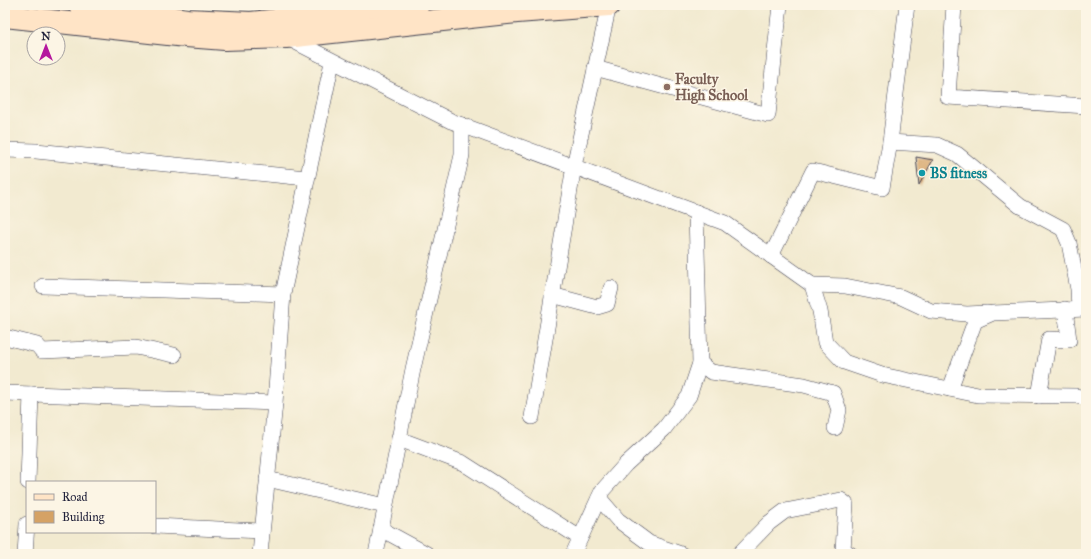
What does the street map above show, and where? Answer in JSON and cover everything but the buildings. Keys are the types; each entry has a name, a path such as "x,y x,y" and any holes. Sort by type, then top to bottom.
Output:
{"main road":[{"path":"80,5 187,20 251,23 312,18 418,5"},
{"path":"5,16 194,37 225,39 282,20 609,5"}],"street":[{"path":"532,417 574,166 609,5"},
{"path":"596,68 768,115 780,5"},
{"path":"771,256 814,171 882,188 890,142 907,5"},
{"path":"954,5 948,97 1086,106"},
{"path":"282,20 332,62 462,125 725,223 812,285 845,286 887,294 901,298 932,311 967,314 1077,309"},
{"path":"260,554 275,403 283,294 306,178 332,62"},
{"path":"376,554 413,369 462,155 462,125"},
{"path":"890,142 937,145 957,154 1020,206 1063,229 1069,243 1076,281 1077,309 1069,340 1049,339 1039,396"},
{"path":"5,150 36,151 306,178"},
{"path":"573,554 602,491 626,464 664,429 689,396 700,363 696,212"},
{"path":"812,285 820,311 825,342 844,362 882,375 978,394 1086,398"},
{"path":"43,286 283,294"},
{"path":"552,295 602,307 607,304 611,288"},
{"path":"950,389 975,321 993,313"},
{"path":"5,337 37,344 42,351 136,347 174,355"},
{"path":"700,363 711,372 804,385 833,393 838,410 835,428"},
{"path":"5,393 275,403"},
{"path":"28,481 31,394"},
{"path":"399,439 463,463 580,538"},
{"path":"267,479 386,506"},
{"path":"598,498 618,520 649,543 681,554"},
{"path":"739,554 769,522 785,511 841,500 846,504 843,550 850,554"},
{"path":"156,526 262,531"},
{"path":"381,529 427,554"},
{"path":"25,554 26,533"}],"place":[{"name":"Faculty High School","path":"667,87"},
{"name":"BS fitness","path":"922,173"}]}
